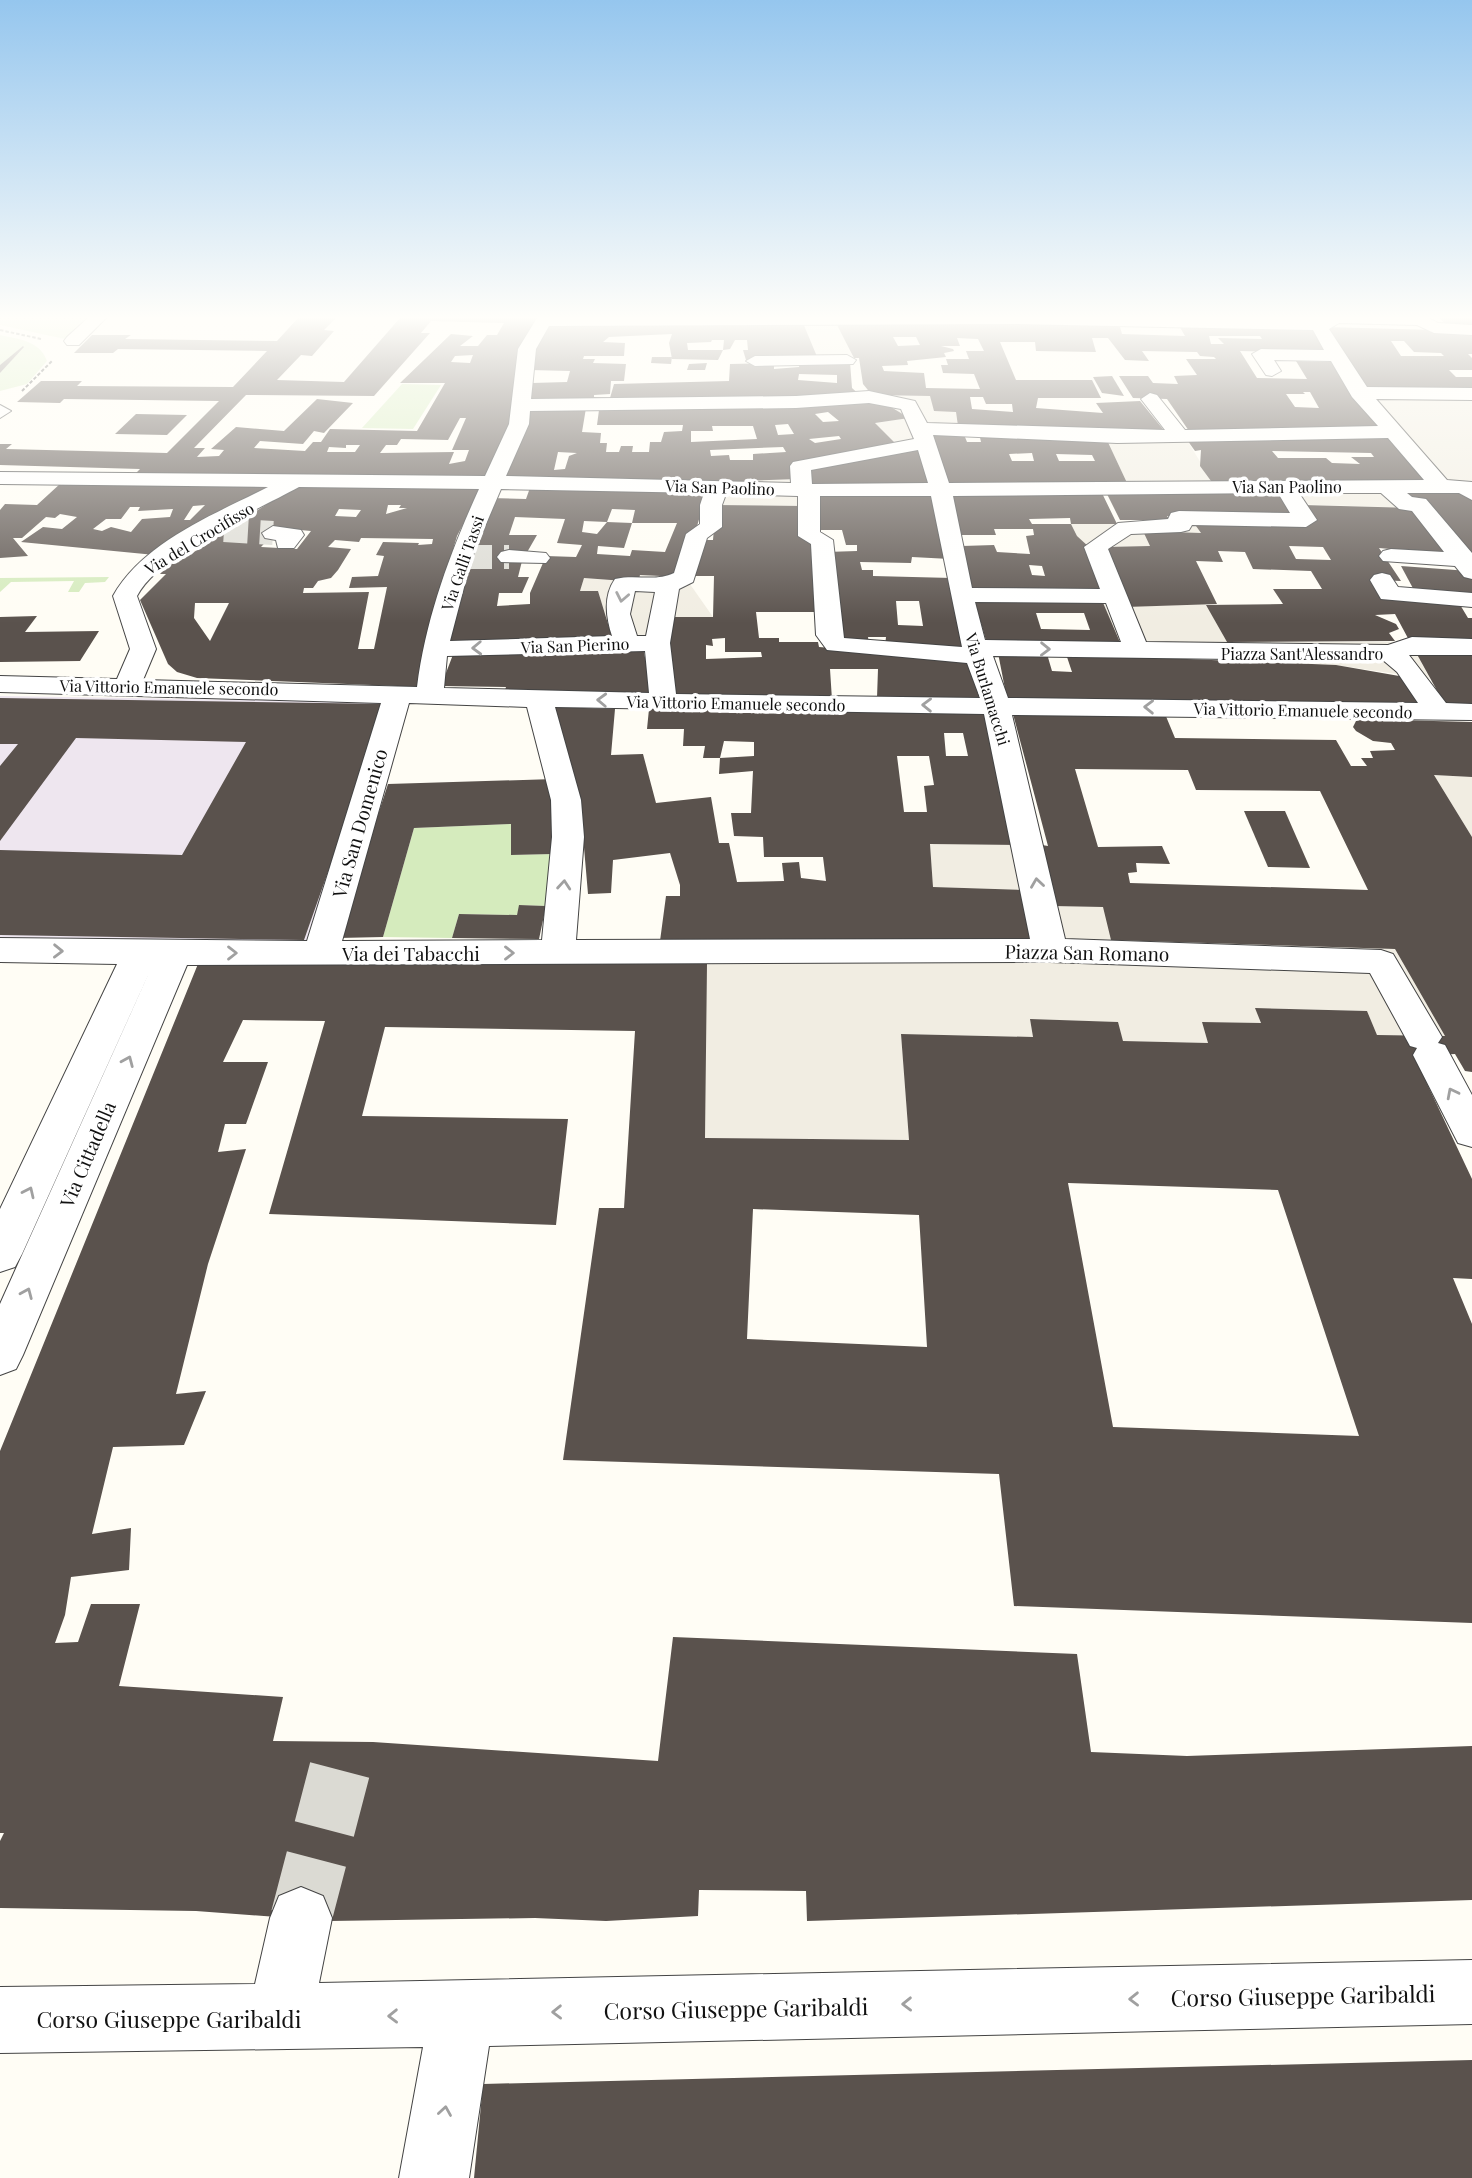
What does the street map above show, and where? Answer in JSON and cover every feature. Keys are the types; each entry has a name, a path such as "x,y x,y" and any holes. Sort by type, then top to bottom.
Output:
{"street":[{"name":"Via Galli Tassi","path":"430,694 435,649 464,557 520,420"},
{"path":"915,420 923,436"},
{"path":"1167,420 1178,434"},
{"path":"1382,420 1441,486"},
{"path":"805,490 800,466 923,436 996,429 1105,436 1392,432"},
{"name":"Via Burlamacchi","path":"923,436 941,488 970,633 996,705 1035,867 1050,950"},
{"path":"1155,436 1185,486"},
{"name":"Via San Paolino","path":"0,478 493,483 805,490 1441,486 1465,487 1472,494"},
{"name":"Via del Crocifisso","path":"126,686 141,662 144,648 114,600 158,560 216,530 294,481"},
{"path":"1387,486 1407,504 1418,504 1469,564"},
{"path":"1102,487 1118,520 1126,528"},
{"path":"1130,651 1115,597 1096,547 1126,528 1181,525 1179,517 1306,520 1284,487"},
{"path":"626,642 618,614 624,584 668,585 685,577 697,534 710,527 711,505 717,488"},
{"name":"Piazza Sant'Alessandro","path":"805,490 809,536 822,540 829,635 836,645 978,652 1391,653 1406,666 1438,712"},
{"path":"1391,556 1469,564"},
{"path":"509,557 538,558"},
{"path":"124,562 158,560"},
{"path":"1382,580 1390,594 1470,603"},
{"path":"657,643 668,585"},
{"path":"962,594 1115,597"},
{"name":"Via San Pierino","path":"435,649 657,643 663,702"},
{"path":"1391,653 1412,645 1472,647"},
{"name":"Via Vittorio Emanuele secondo","path":"0,684 663,702 1472,712"},
{"name":"Via San Domenico","path":"321,953 398,693"},
{"path":"539,699 566,800 568,837 558,953"},
{"name":"Via dei Tabacchi","path":"0,950 143,953 706,952"},
{"name":"Piazza San Romano","path":"706,952 1050,950 1381,962 1472,1132"},
{"path":"0,1254 143,953"},
{"name":"Via Cittadella","path":"0,1355 143,953"},
{"path":"280,2018 301,1918"},
{"name":"Corso Giuseppe Garibaldi","path":"0,2020 280,2018 1472,1992"},
{"path":"434,2178 461,2014"}],"shaded area":[{"path":"897,420 957,420 958,428 899,447 875,423"},
{"path":"1382,420 1472,420 1472,494 1441,486"},
{"path":"1104,434 1185,437 1215,486 1128,485"},
{"path":"805,479 803,506 716,505 710,482"},
{"path":"1393,483 1415,508 1289,504 1277,484"},
{"path":"1191,519 1201,533 1144,531 1150,546 1089,547 1077,536 1071,524"},
{"path":"640,575 685,577 713,617 666,617 669,646 612,637 598,591 580,591 584,578 638,582"},
{"path":"1101,598 1126,607 1206,604 1227,642 1410,642 1430,679 1336,665 1124,655"},
{"path":"0,696 391,702 308,945 0,942"},
{"path":"1434,775 1472,777 1472,837"},
{"path":"930,844 1023,845 1027,890 933,887"},
{"path":"1030,906 1103,907 1340,946 1395,949 1445,1036 1377,1035 1367,1011 1256,1008 1261,1023 1202,1022 1208,1043 1123,1041 1117,1022 1030,1019 1033,1037 901,1034 909,1140 705,1138 706,952"}],"green space":[{"path":"370,420 419,420 413,429 362,428"},
{"path":"109,577 105,582 85,583 79,592 68,592 74,581 11,582 0,592 0,578"},
{"path":"511,824 511,855 553,854 546,906 520,905 517,915 459,914 452,938 383,937 414,828"}],"building":[{"path":"130,420 182,420 167,435 115,434"},
{"path":"200,420 222,420 194,448 205,448 197,457 219,456 224,450 211,449 236,427 284,431 296,420 337,420 324,433 314,431 303,444 260,441 254,448 305,451 313,442 321,442 330,429 417,431 424,420 459,420 448,440 401,439 397,445 386,445 380,453 454,452 449,464 465,461 469,450 452,450 465,420 511,420 485,479 134,475 140,469 0,465 0,444 12,444 6,449 167,453","holes":["346,445 360,445 355,452 327,452 329,447 346,448"]},
{"path":"522,420 584,420 582,432 601,433 600,443 607,443 606,452 619,452 621,446 633,446 632,452 649,452 650,442 661,442 664,432 682,431 683,425 597,425 598,420 821,420 823,422 898,420 875,423 899,447 800,462 798,479 714,482 499,480","holes":["788,424 794,434 778,435 775,425","712,426 753,426 757,439 691,442 691,431 713,431","839,436 841,439 815,443 809,439","783,447 786,452 753,454 753,460 730,460 729,455 711,456 710,450","558,452 577,453 569,456 565,469 554,470"]},
{"path":"957,420 1155,420 1167,434 958,426"},
{"path":"1181,420 1377,420 1385,429 1189,431"},
{"path":"928,432 963,432 967,442 981,442 979,433 1106,438 1128,485 944,487","holes":["1032,453 1034,461 1012,461 1009,454","1056,454 1092,455 1095,461 1059,461"]},
{"path":"1391,435 1433,484 1214,485 1200,466 1201,450 1195,451 1185,437","holes":["1272,451 1371,453 1374,457 1351,457 1360,464 1332,463 1326,458 1278,458"]},
{"path":"921,447 935,486 806,488 803,470"},
{"path":"61,483 280,486 155,555 21,542 43,527 62,529 77,517 60,514 55,518 46,517 22,538 13,538 28,556 0,558 0,510 5,504 37,505","holes":["205,505 190,520 184,520 193,506","130,507 140,507 138,511 173,509 170,517 142,519 131,532 111,527 102,531 93,529 106,519 121,519"]},
{"path":"296,485 483,486 457,536 422,687 197,678 177,672 168,664 140,600 166,574 160,574 178,554 191,554","holes":["388,505 407,508 386,514","339,509 361,510 356,517 335,516","279,528 311,531 297,549 261,547","361,538 433,539 432,544 418,545 419,543 383,542 376,555 384,556 378,576 352,577 349,588 387,587 374,649 358,649 369,592 303,593 304,588 313,588 318,581 331,578 351,549 328,547 335,540 359,542","195,603 229,603 210,641 194,618"]},
{"path":"531,485 708,489 682,577 640,575 638,582 584,578 580,591 598,591 612,637 444,646 490,498 526,499","holes":["612,509 635,510 632,523 607,522","515,517 565,519 557,543 582,545 576,557 546,556 530,593 530,604 497,606 499,593 522,593 529,577 518,577 522,561 537,535 509,535","584,521 607,522 597,534 582,532","632,523 677,523 665,552 632,550 630,556 597,554 598,546 624,548"]},
{"path":"1100,489 1117,524 1071,524 1077,536 1089,547 1107,590 973,592 962,546 994,545 997,552 1030,554 1026,536 1034,535 1033,529 994,529 996,535 960,535 950,490","holes":["1070,518 1071,524 1032,524 1029,519","1029,565 1042,566 1045,576 1032,575"]},
{"path":"1280,489 1297,518 1167,516 1170,520 1120,520 1105,490"},
{"path":"935,490 950,559 912,557 911,563 860,562 862,570 873,570 873,576 952,578 968,653 885,646 886,637 868,637 869,645 839,643 826,552 857,551 857,545 846,545 842,530 811,530 819,493","holes":["896,601 919,601 923,626 898,625"]},
{"path":"1400,490 1462,490 1472,499 1472,557"},
{"path":"716,505 803,506 815,540 819,612 756,612 759,638 779,638 779,642 818,642 819,647 971,659 980,699 877,698 878,669 830,669 832,700 674,697 666,617 713,617 714,576 695,576 698,540 713,540","holes":["725,638 725,652 761,652 762,657 706,659 706,645 713,646 712,639"]},
{"path":"1303,505 1415,508 1455,555 1379,548 1401,581 1376,580 1387,598 1459,603 1468,618 1472,618 1472,644 1410,642 1395,614 1375,615 1396,624 1399,629 1389,633 1395,641 1227,642 1206,605 1283,604 1273,589 1322,589 1311,571 1253,569 1245,552 1218,551 1223,562 1196,561 1217,604 1126,607 1104,547 1150,546 1143,531 1201,533 1191,519 1313,523","holes":["1289,546 1323,547 1331,560 1296,559"]},
{"path":"1401,566 1469,571 1472,576 1472,597 1415,592"},
{"path":"974,598 1101,598 1122,647 987,644","holes":["1036,613 1084,613 1090,630 1041,629"]},
{"path":"37,616 25,632 99,631 80,661 0,662 0,617"},
{"path":"643,648 653,696 504,693 506,687 441,686 454,652"},
{"path":"1414,649 1472,651 1472,705 1445,705"},
{"path":"998,653 1047,654 1052,671 1072,672 1066,654 1336,665 1405,677 1424,706 1007,699"},
{"path":"0,698 387,704 304,940 0,935 0,850 182,855 246,742 76,738 0,841 0,766 18,744 0,744"},
{"path":"553,707 615,709 611,755 643,754 656,803 711,797 719,843 729,843 737,882 784,881 782,863 799,862 801,878 826,881 823,857 764,857 763,837 734,836 731,813 751,813 753,771 719,774 720,758 703,758 705,746 683,746 684,729 647,729 649,709 993,714 1023,845 930,844 933,887 1027,890 1036,939 660,941 666,896 680,896 680,885 670,853 613,860 611,893 588,894 582,824","holes":["944,733 963,733 968,756 946,756","724,741 754,742 754,756 720,758","897,756 929,756 934,785 924,786 927,812 904,812"]},
{"path":"1013,714 1165,714 1175,738 1336,740 1351,766 1367,766 1361,758 1373,758 1370,751 1395,750 1391,743 1373,741 1356,731 1353,727 1357,719 1472,722 1472,777 1434,775 1472,837 1472,1072 1465,1071 1455,1054 1414,1056 1472,1179 1472,1279 1453,1278 1472,1324 1472,1623 1014,1606 999,1474 563,1460 599,1208 624,1208 635,1031 385,1027 362,1116 568,1119 556,1225 269,1214 325,1021 243,1020 223,1062 268,1062 246,1124 225,1124 218,1152 246,1149 208,1264 176,1394 206,1391 184,1445 113,1447 92,1534 131,1528 129,1570 71,1577 65,1615 55,1643 78,1642 91,1604 140,1604 119,1686 283,1697 273,1741 373,1742 658,1761 673,1637 1077,1654 1091,1752 1187,1756 1472,1746 1472,1900 807,1921 806,1891 699,1890 698,1916 606,1921 535,1918 330,1921 196,1911 0,1908 0,1841 4,1833 0,1833 0,1451 200,959 707,964 705,1138 909,1140 901,1034 1033,1037 1030,1019 1118,1022 1123,1041 1208,1043 1202,1022 1261,1023 1255,1008 1367,1011 1377,1035 1445,1036 1395,949 1111,940 1103,907 1051,906 1036,844 1048,846","holes":["1075,769 1188,770 1196,790 1320,791 1368,890 1130,883 1128,873 1137,872 1136,863 1170,864 1162,846 1098,847","1068,1183 1278,1190 1359,1436 1113,1427","753,1209 919,1215 927,1347 747,1339"]},
{"path":"554,779 553,854 511,855 511,824 414,828 383,937 338,938 388,784"},
{"path":"1244,811 1285,811 1310,868 1268,867"},
{"path":"519,905 546,906 539,939 452,938 459,914 517,915"},
{"path":"1472,2060 1472,2178 474,2178 483,2084"}],"tunnel":[{"path":"224,530 273,533"},
{"path":"468,557 509,557"},
{"path":"301,1918 347,1742"}]}
